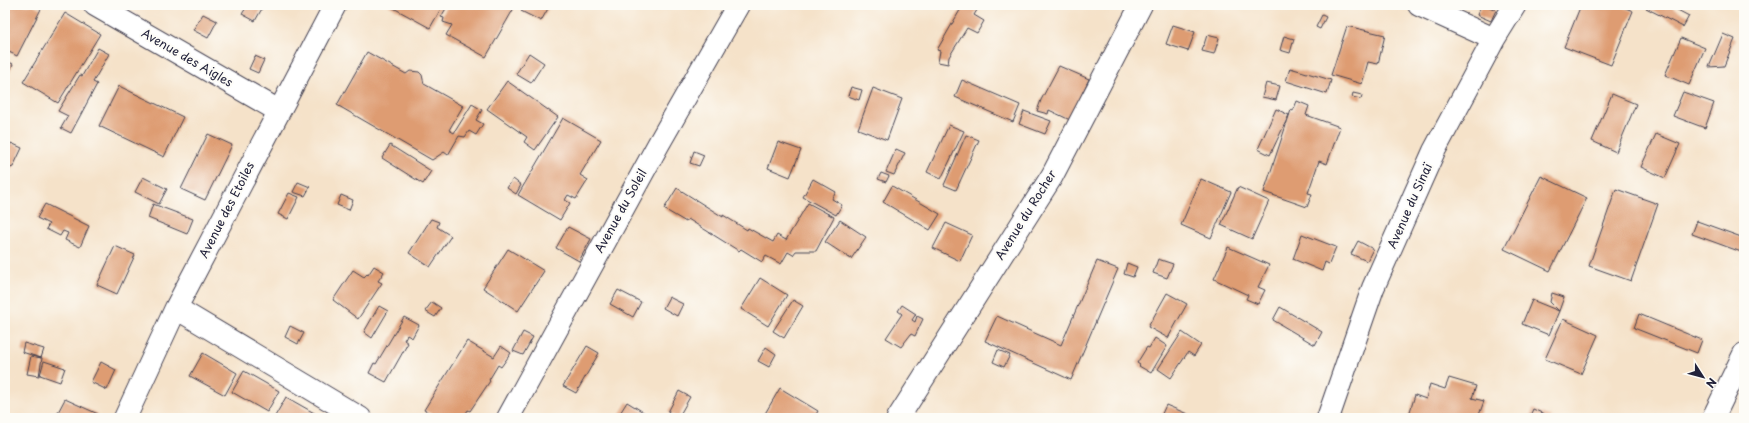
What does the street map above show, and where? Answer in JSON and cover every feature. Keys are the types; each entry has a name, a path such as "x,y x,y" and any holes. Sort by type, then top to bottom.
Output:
{"street":[{"name":"Avenue des Aigles","path":"95,5 279,111"},
{"name":"Avenue des Etoiles","path":"125,418 176,308 335,5"},
{"name":"Avenue du Soleil","path":"508,418 639,179 738,5"},
{"name":"Avenue du Rocher","path":"898,418 1052,176 1141,5"},
{"path":"1419,5 1494,39"},
{"name":"Avenue du Sinaï","path":"1328,418 1373,288 1434,151 1494,39 1514,5"},
{"path":"176,308 360,418"},
{"path":"1713,418 1744,354"}],"building":[{"path":"5,5 32,5 41,9 17,56 5,50"},
{"path":"248,5 264,5 255,21 242,14"},
{"path":"304,5 314,5 312,10"},
{"path":"388,5 443,5 430,28"},
{"path":"448,5 513,5 512,8 514,8 486,57 446,35 452,25 443,22 444,18 441,17"},
{"path":"524,5 550,5 541,21 521,11"},
{"path":"963,5 977,5 979,7 974,15 984,21 977,33 967,28 949,57 948,64 938,62 940,51 937,50"},
{"path":"1481,5 1485,5 1496,10 1491,21 1477,15"},
{"path":"1581,5 1618,5 1633,11 1611,65 1564,47"},
{"path":"1645,5 1668,5 1689,16 1683,27 1644,7"},
{"path":"65,13 100,34 58,103 23,82"},
{"path":"203,14 217,21 208,38 193,30"},
{"path":"1322,15 1326,17 1320,29 1316,27"},
{"path":"1173,25 1195,32 1188,51 1166,44"},
{"path":"1347,26 1385,35 1378,64 1368,62 1362,84 1331,75"},
{"path":"1723,34 1735,39 1724,66 1709,67"},
{"path":"1207,35 1219,38 1214,54 1202,51"},
{"path":"1284,36 1294,39 1290,53 1280,50"},
{"path":"1681,38 1705,48 1689,85 1665,75"},
{"path":"98,48 109,54 93,82 97,84 71,133 61,128 68,116 58,111 80,75 82,76"},
{"path":"367,52 406,74 410,71 419,72 422,75 424,84 463,106 449,130 454,133 472,104 482,110 476,120 483,124 476,135 469,131 465,137 459,136 448,155 444,152 432,160 337,105"},
{"path":"529,53 544,63 531,83 516,74"},
{"path":"255,56 264,60 258,73 249,69"},
{"path":"5,60 13,64 5,81"},
{"path":"1059,66 1089,79 1070,120 1049,110 1048,114 1037,111 1041,100"},
{"path":"1290,68 1331,80 1327,94 1286,81"},
{"path":"962,80 1020,105 1013,122 955,97"},
{"path":"507,81 558,117 535,150 524,142 527,137 487,109"},
{"path":"1266,83 1280,86 1276,100 1262,97"},
{"path":"119,86 183,117 164,157 99,126"},
{"path":"851,87 862,90 859,100 848,96"},
{"path":"873,88 902,99 887,140 858,129"},
{"path":"1683,92 1714,103 1705,128 1673,116"},
{"path":"1353,93 1362,95 1361,99 1352,97"},
{"path":"1612,94 1636,104 1616,152 1592,141"},
{"path":"1297,101 1309,106 1306,115 1340,127 1327,164 1319,161 1308,193 1312,194 1307,207 1264,192 1291,110 1293,111"},
{"path":"1276,109 1289,115 1270,155 1258,149"},
{"path":"1024,111 1051,121 1045,134 1019,124"},
{"path":"563,118 601,140 580,175 588,180 576,199 568,195 565,200 570,203 560,220 518,195"},
{"path":"949,125 964,131 941,179 927,172"},
{"path":"208,134 232,145 205,200 181,189"},
{"path":"1656,134 1680,144 1665,178 1641,167"},
{"path":"966,135 979,140 956,190 944,185"},
{"path":"778,142 801,150 790,177 768,168"},
{"path":"11,143 22,148 13,167 5,170 5,156"},
{"path":"390,145 431,171 423,184 382,158"},
{"path":"896,149 905,153 894,175 886,172"},
{"path":"694,151 704,155 699,166 690,163"},
{"path":"881,173 889,176 886,182 878,179"},
{"path":"1541,176 1587,198 1550,271 1504,249"},
{"path":"143,177 167,189 159,204 135,192"},
{"path":"513,179 521,185 516,194 507,188"},
{"path":"813,179 836,192 832,199 842,205 836,215 803,197"},
{"path":"1201,179 1231,192 1211,238 1181,225"},
{"path":"298,182 310,187 305,196 293,192"},
{"path":"892,186 940,214 930,230 883,202"},
{"path":"1238,187 1269,201 1252,239 1221,225"},
{"path":"677,188 723,217 723,215 747,230 748,228 773,242 777,235 786,240 808,203 834,217 816,251 796,251 793,255 788,252 781,264 766,256 762,262 741,249 739,251 688,219 686,222 664,209"},
{"path":"1616,189 1658,204 1631,281 1589,266"},
{"path":"289,193 299,197 288,219 278,214"},
{"path":"341,195 353,200 349,210 337,205"},
{"path":"45,204 89,226 80,247 65,240 68,233 63,231 60,236 46,229 49,224 37,218"},
{"path":"153,204 193,219 187,234 148,218"},
{"path":"431,219 439,222 437,227 451,236 430,267 409,253"},
{"path":"840,220 866,237 851,259 825,242"},
{"path":"1697,221 1744,238 1744,253 1692,234"},
{"path":"946,223 972,235 960,261 933,248"},
{"path":"568,227 591,239 579,261 556,248"},
{"path":"1302,234 1336,247 1329,264 1325,262 1322,271 1293,259"},
{"path":"1358,241 1373,249 1367,261 1351,254"},
{"path":"115,246 135,255 117,294 97,285"},
{"path":"1228,247 1269,265 1258,287 1265,290 1258,304 1246,299 1248,295 1214,279"},
{"path":"508,249 544,271 518,311 483,288"},
{"path":"1158,259 1173,264 1167,278 1153,273"},
{"path":"1097,261 1118,269 1071,380 985,341 997,316 1061,345"},
{"path":"1127,263 1137,267 1133,277 1124,274"},
{"path":"374,266 384,272 378,281 382,283 358,319 333,300 353,270 364,277 367,274 368,275"},
{"path":"760,278 787,295 768,326 741,309"},
{"path":"618,290 641,302 633,317 610,304"},
{"path":"1167,293 1187,304 1168,338 1148,327"},
{"path":"1552,293 1564,297 1559,311 1550,302"},
{"path":"669,297 683,304 677,316 663,308"},
{"path":"793,300 803,306 784,338 773,331"},
{"path":"1532,300 1559,311 1549,335 1522,324"},
{"path":"432,302 441,308 435,317 425,311"},
{"path":"902,305 916,314 912,320 915,322 917,316 923,319 915,336 911,334 901,347 886,338 902,314 898,311"},
{"path":"379,306 388,311 372,338 364,332"},
{"path":"1280,307 1322,332 1315,345 1273,320"},
{"path":"1639,314 1702,340 1697,353 1634,328"},
{"path":"404,317 419,325 412,338 407,335 404,340 408,343 386,382 369,373"},
{"path":"1563,319 1598,335 1581,374 1545,359"},
{"path":"290,326 304,333 298,344 285,337"},
{"path":"523,332 533,337 523,355 513,351"},
{"path":"1182,332 1201,345 1194,356 1188,352 1171,378 1158,369"},
{"path":"1155,338 1167,346 1151,373 1139,366 1140,365 1137,363 1147,347 1149,348"},
{"path":"467,341 494,357 501,346 511,353 501,367 498,365 489,380 490,381 470,411 468,410 463,418 438,418 424,410"},
{"path":"24,343 44,349 41,358 22,352"},
{"path":"587,346 599,353 576,393 563,386"},
{"path":"766,347 776,354 769,367 758,361"},
{"path":"998,350 1010,355 1004,367 993,362"},
{"path":"203,353 237,373 225,395 190,376"},
{"path":"31,356 42,358 39,376 27,374"},
{"path":"44,361 65,368 60,382 40,375"},
{"path":"101,362 116,370 107,390 91,382"},
{"path":"244,371 279,391 267,412 232,392"},
{"path":"1449,378 1476,386 1472,398 1484,401 1478,418 1408,418 1415,395 1426,399 1430,384 1445,389"},
{"path":"780,388 818,411 814,418 763,417"},
{"path":"679,391 690,397 678,418 668,412"},
{"path":"286,397 323,418 274,418"},
{"path":"65,399 98,414 96,418 55,418"},
{"path":"627,402 653,418 617,418"},
{"path":"1166,405 1197,418 1160,418"},
{"path":"1533,409 1553,418 1529,418"}]}
